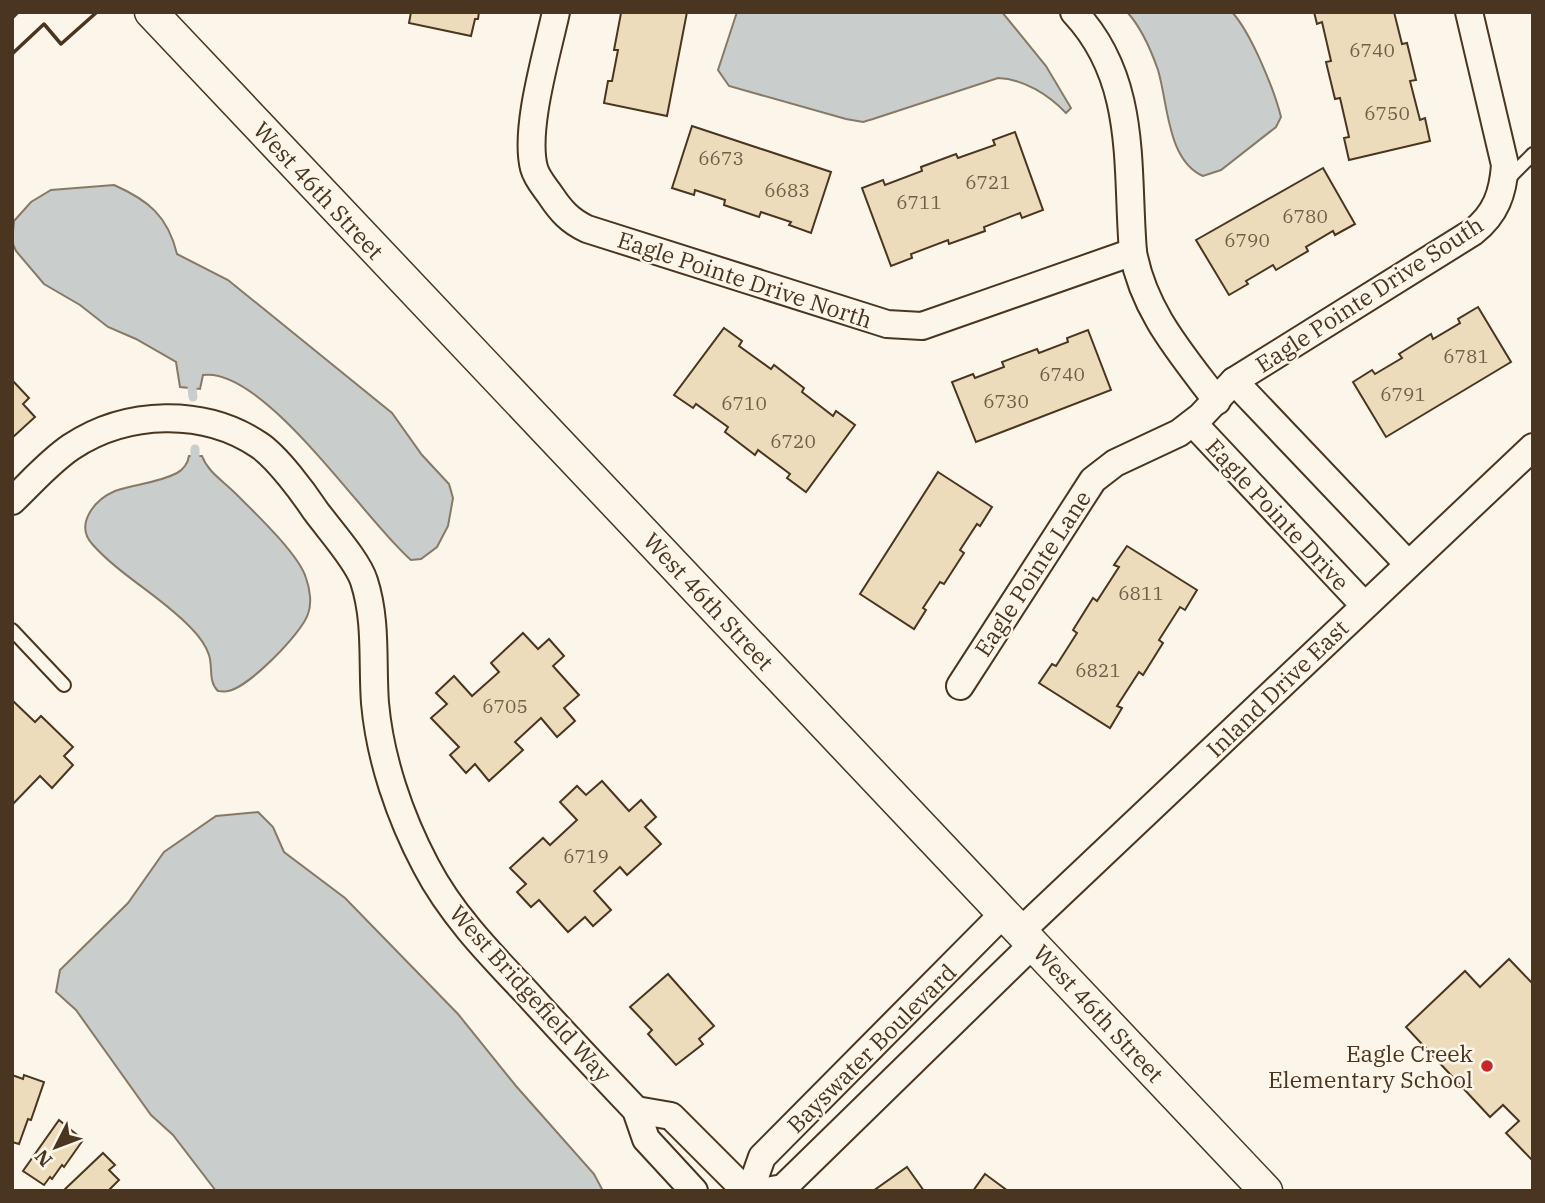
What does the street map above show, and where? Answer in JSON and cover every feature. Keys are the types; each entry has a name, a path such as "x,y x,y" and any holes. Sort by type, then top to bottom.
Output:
{"street":[{"name":"West 46th Street","path":"151,12 1266,1191"},
{"name":"Eagle Pointe Drive North","path":"556,12 531,132 532,155 535,171 542,185 570,220 587,229 887,324 903,326 922,326 1133,252"},
{"name":"Eagle Pointe Drive","path":"1074,12 1090,30 1104,53 1121,97 1128,144 1133,252 1147,300 1158,323 1217,401"},
{"name":"Eagle Pointe Drive South","path":"1217,401 1234,381 1473,232 1497,207 1504,183 1504,157 1469,12"},
{"path":"1234,381 1408,564"},
{"name":"Eagle Pointe Lane","path":"960,686 1093,480 1115,463 1164,441 1193,423 1217,401"},
{"name":"West Bridgefield Way","path":"12,501 54,460 90,437 146,419 177,418 224,427 262,447 305,495 363,577 373,611 375,699 382,746 397,798 426,866 446,899 477,939 636,1110 646,1139 694,1191"},
{"name":"Eagle Pointe Drive","path":"1193,423 1364,605"},
{"name":"Inland Drive East","path":"1019,929 1533,446"},
{"name":"Bayswater Boulevard","path":"748,1191 762,1157 1019,929"},
{"path":"766,1191 783,1188 1019,929"},
{"path":"636,1110 671,1116 748,1191"}],"lane":[{"path":"1504,183 1533,154"},
{"path":"12,630 64,685"}],"shaded area":[{"path":"737,12 1002,12 1046,66 1071,108 1066,113 1035,89 1017,81 998,78 863,122 729,86 718,70"},
{"path":"1127,12 1232,12 1247,33 1273,92 1281,117 1276,127 1221,170 1203,176 1191,168 1176,144 1152,55"},
{"path":"114,185 147,203 155,211 168,229 177,254 228,280 392,413 422,455 449,484 453,498 448,526 437,547 421,559 411,560 313,450 255,395 228,379 203,375 200,389 180,387 176,362 136,339 108,327 80,305 44,284 16,251 12,242 14,221 31,202 51,190"},
{"path":"189,456 202,456 212,471 274,533 302,568 309,592 308,614 296,634 261,670 237,688 227,691 218,691 215,687 209,655 194,631 168,606 104,556 93,545 85,529 89,514 107,495 177,473 185,466"},
{"path":"258,812 273,827 284,852 345,898 458,1014 516,1086 594,1174 603,1191 216,1191 173,1135 151,1115 76,1010 56,992 60,970 128,903 164,852 216,816"}],"building":[{"path":"411,12 479,12 471,36 409,23"},
{"path":"687,12 667,116 604,103 608,81 612,81 618,50 614,50 621,13"},
{"path":"1314,12 1394,12 1402,44 1407,43 1416,80 1410,81 1420,120 1425,118 1430,141 1349,160 1344,138 1349,137 1340,98 1335,99 1326,62 1331,61 1322,22 1317,24"},
{"path":"692,126 831,172 811,233 789,225 791,222 761,212 759,217 724,205 725,200 695,190 694,195 672,188"},
{"path":"1015,132 1043,210 1022,218 1020,213 984,227 985,231 949,244 948,240 911,254 912,258 891,266 862,188 883,180 885,185 956,154 958,158 995,145 993,140"},
{"path":"1323,168 1355,224 1335,235 1333,231 1306,247 1308,251 1276,270 1273,265 1229,295 1196,240"},
{"path":"1478,307 1511,362 1386,437 1353,382 1372,370 1375,374 1402,358 1399,354 1431,334 1433,339 1460,323 1458,319"},
{"path":"724,328 742,341 739,346 771,369 774,365 804,388 802,392 833,416 836,411 855,425 806,492 787,478 790,474 758,450 755,455 725,432 728,427 696,404 693,408 674,395"},
{"path":"1088,330 1111,390 976,442 952,382 973,374 975,378 1004,367 1002,362 1037,349 1039,353 1068,342 1067,338"},
{"path":"12,380 29,398 23,404 35,417 12,438"},
{"path":"938,472 992,507 960,550 964,553 944,584 940,582 923,608 926,610 914,629 860,594"},
{"path":"1127,546 1197,590 1185,610 1180,607 1159,640 1163,643 1143,675 1139,672 1117,706 1122,708 1110,728 1039,683 1052,664 1056,666 1077,633 1073,630 1093,598 1097,601 1119,567 1114,565"},
{"path":"523,633 538,649 549,639 564,656 553,666 579,695 564,708 575,721 557,737 541,718 515,742 523,750 489,781 475,764 466,773 450,755 459,747 431,718 447,704 436,693 454,676 472,696 499,672 491,663"},
{"path":"12,700 35,722 41,716 73,747 64,756 73,765 52,788 40,776 12,805"},
{"path":"602,781 629,811 641,800 656,817 645,827 661,844 627,875 620,867 594,891 611,910 593,926 585,917 568,932 539,900 531,907 517,892 526,884 510,868 543,838 550,845 577,820 560,802 577,786 586,795"},
{"name":"Eagle Creek Elementary School","path":"1509,959 1533,984 1533,1161 1506,1133 1519,1121 1503,1105 1490,1117 1406,1027 1465,971 1480,987"},
{"path":"668,974 714,1026 699,1039 703,1044 676,1065 648,1034 652,1030 630,1007"},
{"path":"12,1075 23,1079 24,1075 44,1082 31,1120 28,1119 19,1144 12,1142"},
{"path":"59,1120 83,1140 64,1167 62,1165 44,1185 23,1171"},
{"path":"103,1153 115,1165 109,1170 119,1180 108,1191 63,1191"},
{"path":"907,1167 924,1191 873,1191"},
{"path":"985,1174 1008,1191 973,1191"}],"waterway":[{"path":"192,388 193,397"},
{"path":"195,449 195,456"}],"wall":[{"path":"12,18 18,12"},
{"path":"12,54 44,24 61,44 97,12"}],"place":[{"name":"Eagle Creek Elementary School","path":"1487,1066"}]}
